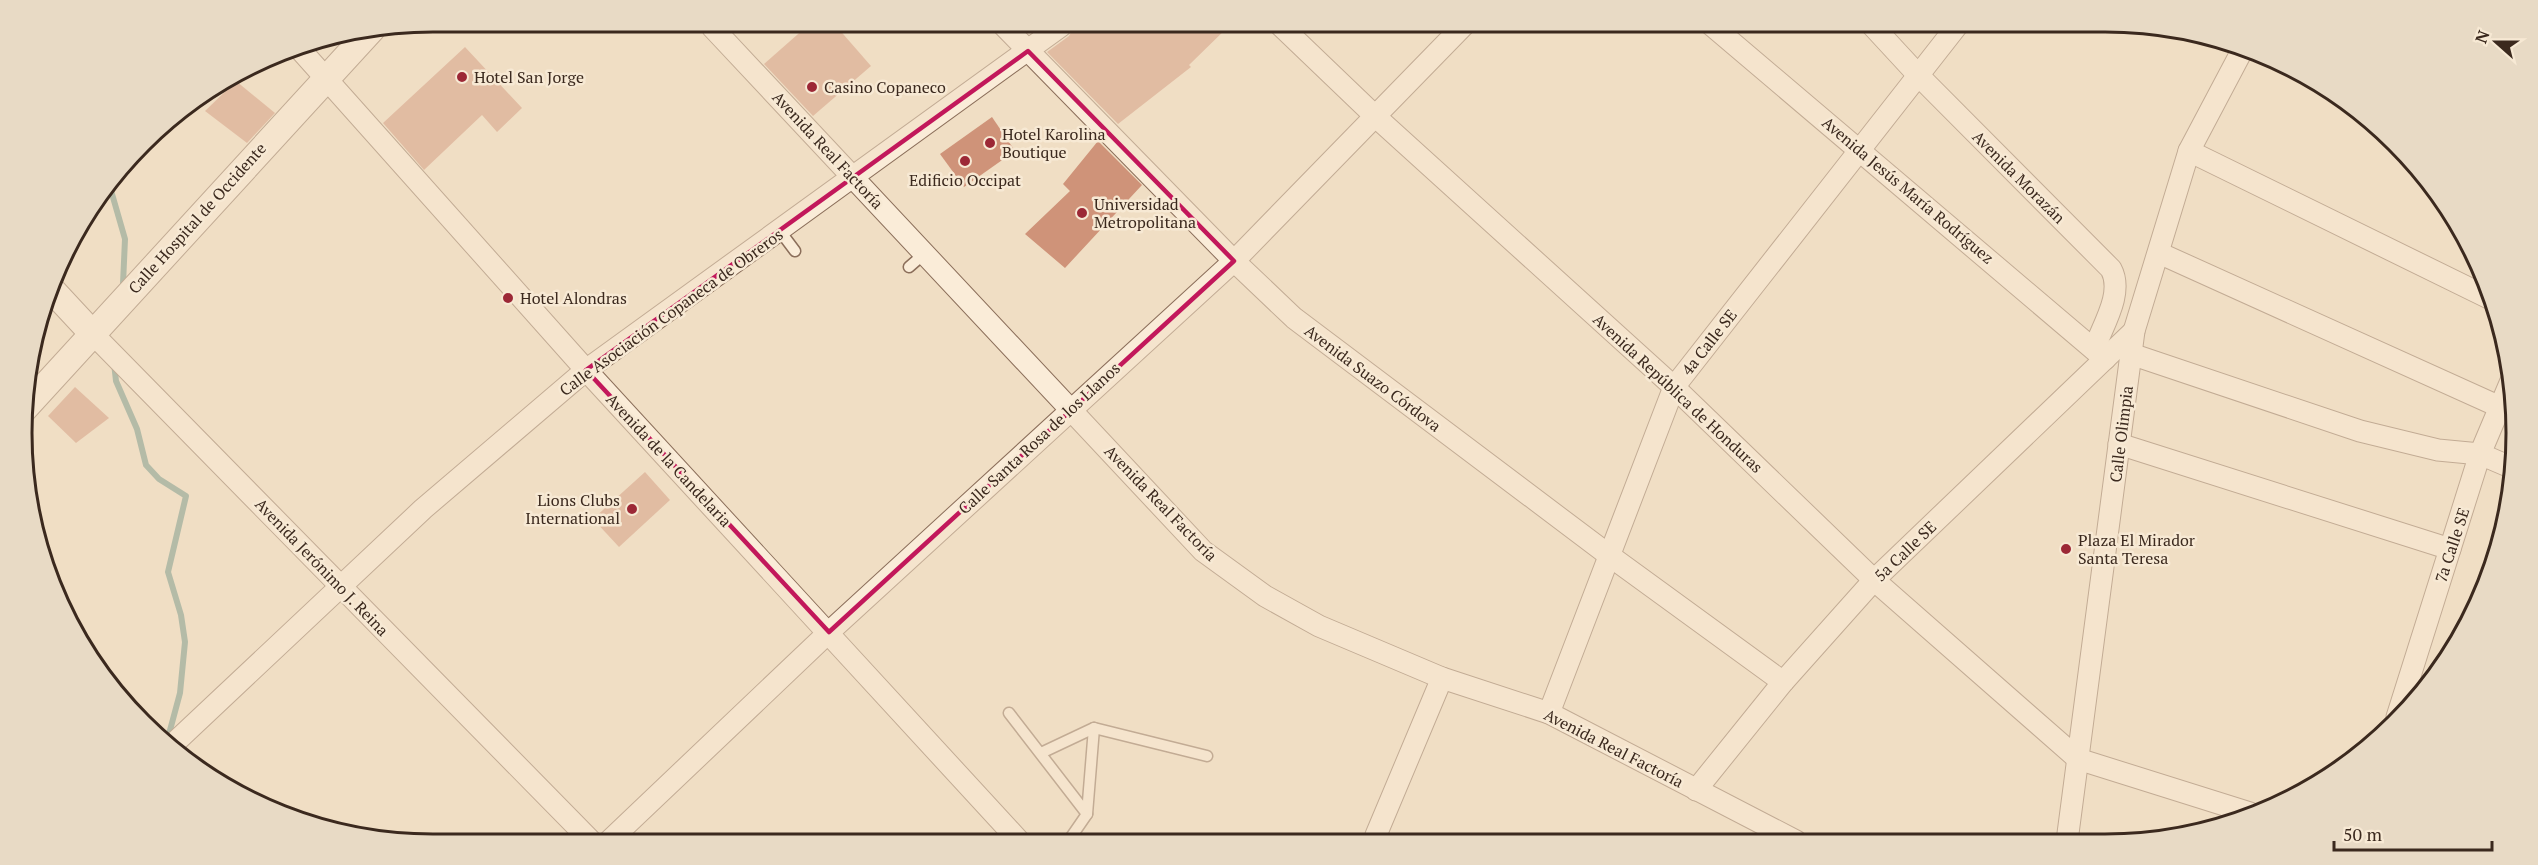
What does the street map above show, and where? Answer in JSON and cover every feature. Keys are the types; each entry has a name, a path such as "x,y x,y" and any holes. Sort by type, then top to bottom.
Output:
{"street":[{"name":"Avenida Real Factoría","path":"717,32 1203,551 1233,574 1319,626 1442,678 1549,713 1782,834"},
{"name":"Avenida Suazo Córdova","path":"1010,32 1234,261 1294,318 1610,556 1783,682"},
{"name":"Calle Asociación Copaneca de Obreros","path":"176,741 342,588 423,509 586,370 1053,32"},
{"name":"Avenida República de Honduras","path":"1287,32 1377,117 1674,387 1874,580 2078,759"},
{"name":"Calle Santa Rosa de los Llanos","path":"617,834 829,632 1234,261 1457,32"},
{"name":"Avenida Jesús María Rodríguez","path":"1720,32 2100,354"},
{"name":"Avenida Morazán","path":"1878,32 2111,269 2116,278 2116,290 2100,354"},
{"name":"4a Calle SE","path":"1549,713 1674,387 1952,32"},
{"name":"Calle Hospital de Occidente","path":"33,399 326,76 364,38"},
{"name":"Avenida de la Candelaria","path":"304,53 586,370 1013,834"},
{"name":"Calle Olimpia","path":"2068,834 2134,331 2189,151 2240,55"},
{"path":"2189,151 2482,296"},
{"path":"2158,254 2500,407"},
{"name":"Avenida Jerónimo J. Reina","path":"56,295 584,834"},
{"name":"5a Calle SE","path":"1696,790 1783,682 1874,580 2100,354 2134,331"},
{"path":"2131,354 2360,431 2438,450 2480,454 2505,465"},
{"name":"7a Calle SE","path":"2401,703 2480,454 2505,396"},
{"path":"2120,444 2450,549"},
{"path":"1376,834 1442,678"},
{"path":"2078,759 2240,810"}],"lane":[{"path":"780,231 795,251"},
{"path":"909,267 925,253"},
{"path":"1009,713 1088,814"},
{"path":"1041,753 1094,728 1207,756"},
{"path":"1074,834 1088,814 1094,728"}],"highlighted area":[{"path":"1028,51 1234,261 829,632 586,370"}],"building":[{"name":"Casino Copaneco","path":"800,32 841,32 871,66 813,116 764,64"},
{"path":"1071,32 1223,32 1189,65 1191,67 1118,124 1047,52"},
{"name":"Hotel San Jorge","path":"465,47 522,108 497,132 482,115 424,170 383,123"},
{"path":"237,82 275,113 247,143 205,111"},
{"path":"992,117 1015,151 964,187 940,154"},
{"name":"Universidad Metropolitana","path":"1098,141 1142,185 1065,268 1025,234 1070,191 1063,184"},
{"path":"75,387 109,418 76,443 48,416"},
{"name":"Lions Clubs International","path":"645,472 670,500 619,547 593,519"}],"waterway":[{"path":"111,192 125,239 123,284"},
{"path":"114,363 116,381 137,429 146,465 159,479 186,496 168,572 181,615 185,642 180,693 169,734"}],"place":[{"name":"Hotel San Jorge","path":"462,77"},
{"name":"Casino Copaneco","path":"812,87"},
{"name":"Hotel Karolina Boutique","path":"990,143"},
{"name":"Edificio Occipat","path":"965,161"},
{"name":"Universidad Metropolitana","path":"1082,213"},
{"name":"Hotel Alondras","path":"508,298"},
{"name":"Lions Clubs International","path":"632,509"},
{"name":"Plaza El Mirador Santa Teresa","path":"2066,549"}]}
